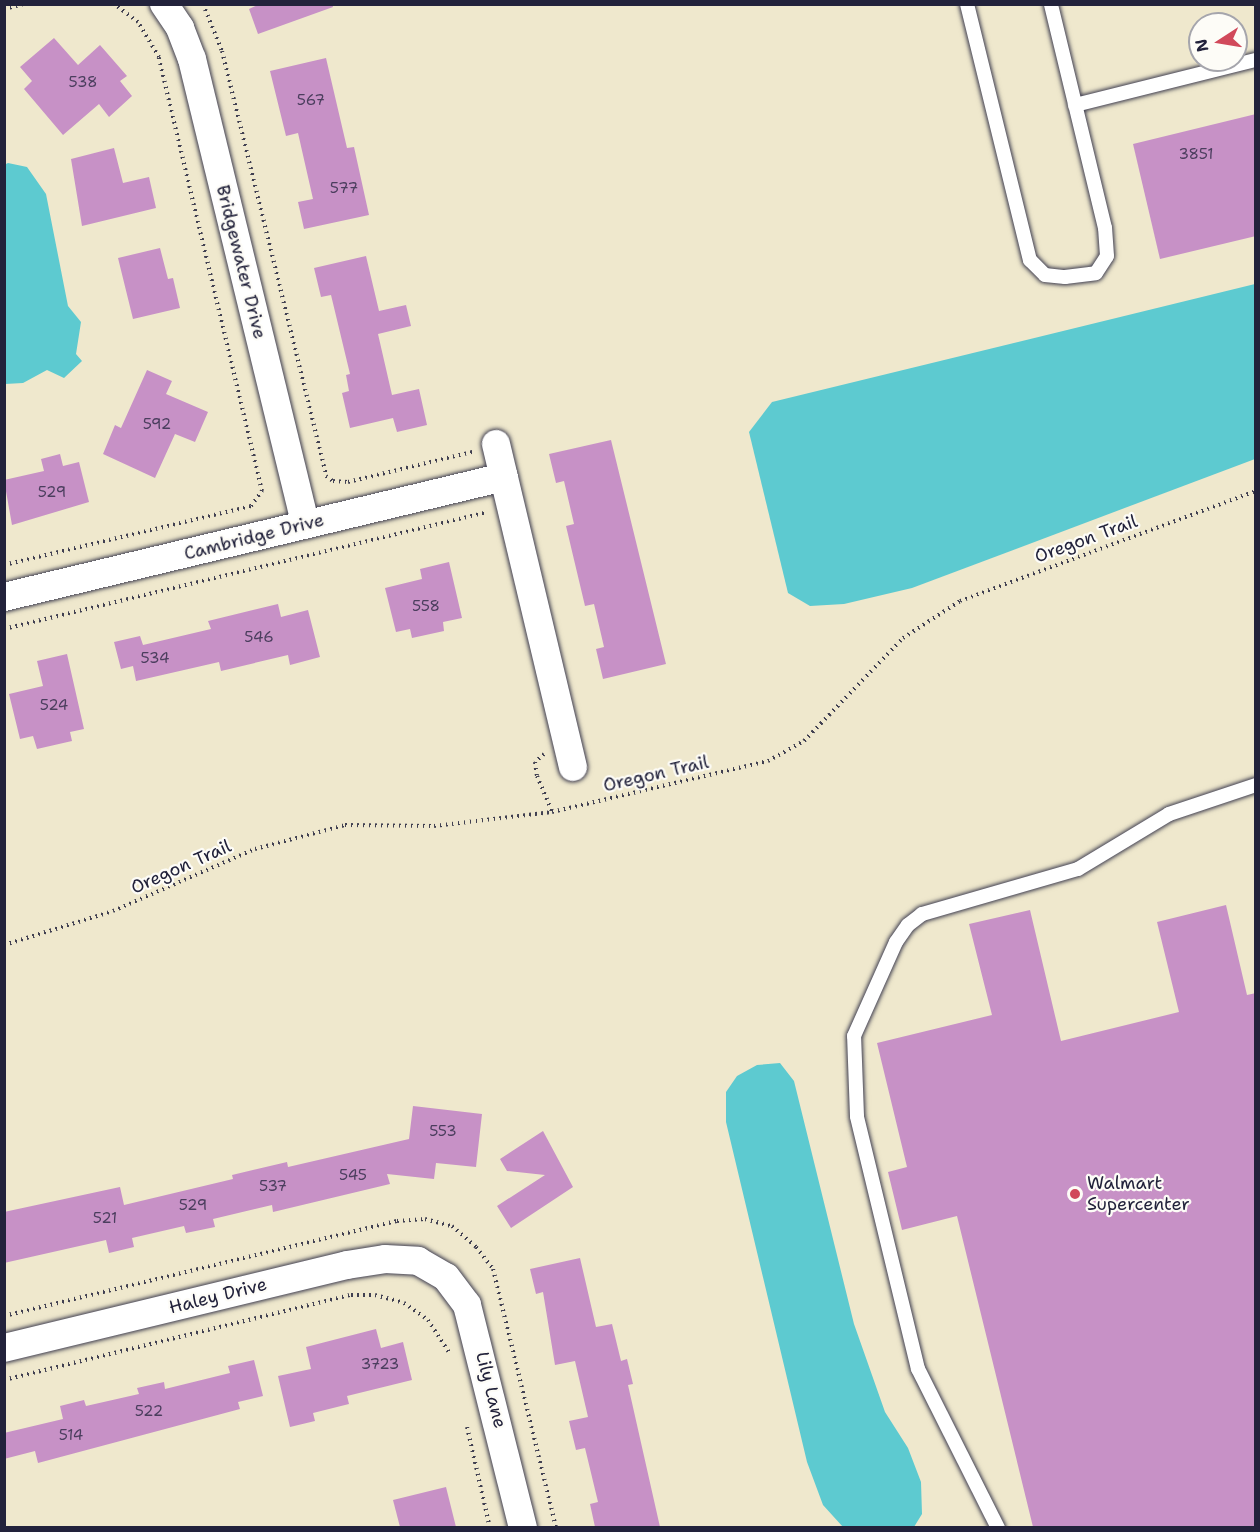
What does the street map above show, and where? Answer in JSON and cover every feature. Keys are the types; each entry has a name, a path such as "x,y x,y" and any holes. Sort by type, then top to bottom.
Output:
{"street":[{"name":"Bridgewater Drive","path":"164,4 180,28 192,59 305,524"},
{"path":"490,446 504,477 573,767"},
{"name":"Cambridge Drive","path":"4,597 504,477"},
{"name":"Haley Drive","path":"4,1348 347,1265 402,1259 433,1267"},
{"name":"Lily Lane","path":"433,1267 458,1290 474,1322 523,1527"}],"lane":[{"path":"967,4 1030,260 1045,275 1096,273 1107,256 1105,228 1051,4"},
{"path":"1075,105 1256,60"},
{"path":"998,1527 918,1369 857,1116 854,1036 897,942 908,925 922,914 1078,869 1169,814 1256,785"}],"path":[{"path":"4,9 24,4"},
{"path":"4,565 251,506 262,491 159,57 138,22 114,4"},
{"path":"203,4 222,51 326,476 348,482 490,446"},
{"name":"Oregon Trail","path":"4,945 112,912 255,849 345,825 434,826 552,812 768,761 804,741 903,638 960,601 1256,491"},
{"path":"4,629 488,512"},
{"path":"4,1316 398,1221 424,1219 452,1226 476,1246 493,1269 556,1527"},
{"path":"4,1380 363,1295 389,1298 417,1311 438,1331 452,1359"},
{"path":"465,1415 490,1527"}],"water":[{"path":"8,163 27,167 46,194 68,306 81,322 76,354 82,361 64,378 47,370 23,383 5,384 4,165"},
{"path":"1255,284 1255,459 912,588 844,604 810,606 788,593 749,432 772,402"},
{"path":"780,1063 794,1081 854,1324 885,1412 908,1448 921,1482 922,1514 914,1527 843,1527 823,1505 807,1462 726,1122 726,1092 737,1076 757,1065"}],"building":[{"path":"260,4 332,4 333,7 258,34 249,9"},
{"path":"54,38 78,65 100,45 127,76 120,81 132,96 109,117 99,104 63,135 24,89 32,81 20,67"},
{"path":"326,58 347,148 354,147 369,215 304,229 298,202 313,199 298,133 286,136 270,71"},
{"path":"1256,114 1256,236 1160,259 1133,144"},
{"path":"114,148 123,183 149,177 156,208 82,226 71,159"},
{"path":"160,248 168,279 173,278 180,308 133,319 118,258"},
{"path":"366,256 379,311 406,305 411,326 378,334 392,395 419,389 427,425 397,432 393,418 350,428 342,393 349,391 346,375 350,374 331,295 321,297 314,268"},
{"path":"147,370 172,381 166,394 208,412 195,442 175,434 155,478 103,454 115,425 121,428"},
{"path":"611,440 666,664 603,679 596,649 604,647 594,604 585,606 566,526 574,524 564,481 556,483 549,454"},
{"path":"60,454 63,466 79,462 89,502 12,525 4,480 44,471 41,459"},
{"path":"449,562 462,618 443,622 444,631 412,638 410,629 396,632 385,588 422,579 420,569"},
{"path":"278,604 281,617 308,610 320,657 290,665 288,655 221,671 219,662 136,681 133,666 121,669 114,642 140,636 143,645 211,629 208,621"},
{"path":"67,654 84,729 70,732 72,741 37,749 33,736 20,739 9,694 43,686 37,661"},
{"name":"Walmart Supercenter","path":"1226,905 1247,995 1256,993 1256,1527 1033,1527 957,1216 902,1230 888,1172 907,1167 877,1043 992,1015 969,924 1030,910 1061,1041 1179,1012 1157,922"},
{"path":"413,1106 482,1114 476,1167 436,1163 434,1179 387,1174 390,1184 273,1212 272,1205 213,1219 215,1227 186,1233 184,1226 132,1238 134,1247 109,1253 106,1240 4,1263 4,1212 120,1187 124,1205 233,1179 232,1175 287,1162 288,1167 409,1139"},
{"path":"543,1131 573,1187 511,1228 497,1206 545,1175 507,1171 500,1159"},
{"path":"580,1258 596,1327 612,1324 621,1361 627,1359 633,1384 628,1385 660,1527 595,1527 590,1504 598,1502 585,1448 576,1450 569,1421 588,1417 575,1361 555,1365 543,1292 536,1294 530,1269"},
{"path":"376,1329 381,1348 403,1342 412,1380 347,1396 349,1404 313,1413 315,1421 290,1427 278,1376 311,1369 306,1347"},
{"path":"254,1360 263,1396 238,1402 240,1409 38,1463 35,1451 4,1459 4,1433 63,1419 60,1406 84,1400 86,1406 139,1394 137,1388 164,1382 165,1389 230,1373 228,1366"},
{"path":"446,1487 456,1527 400,1527 393,1500"}],"place":[{"name":"Walmart Supercenter","path":"1075,1194"}]}
